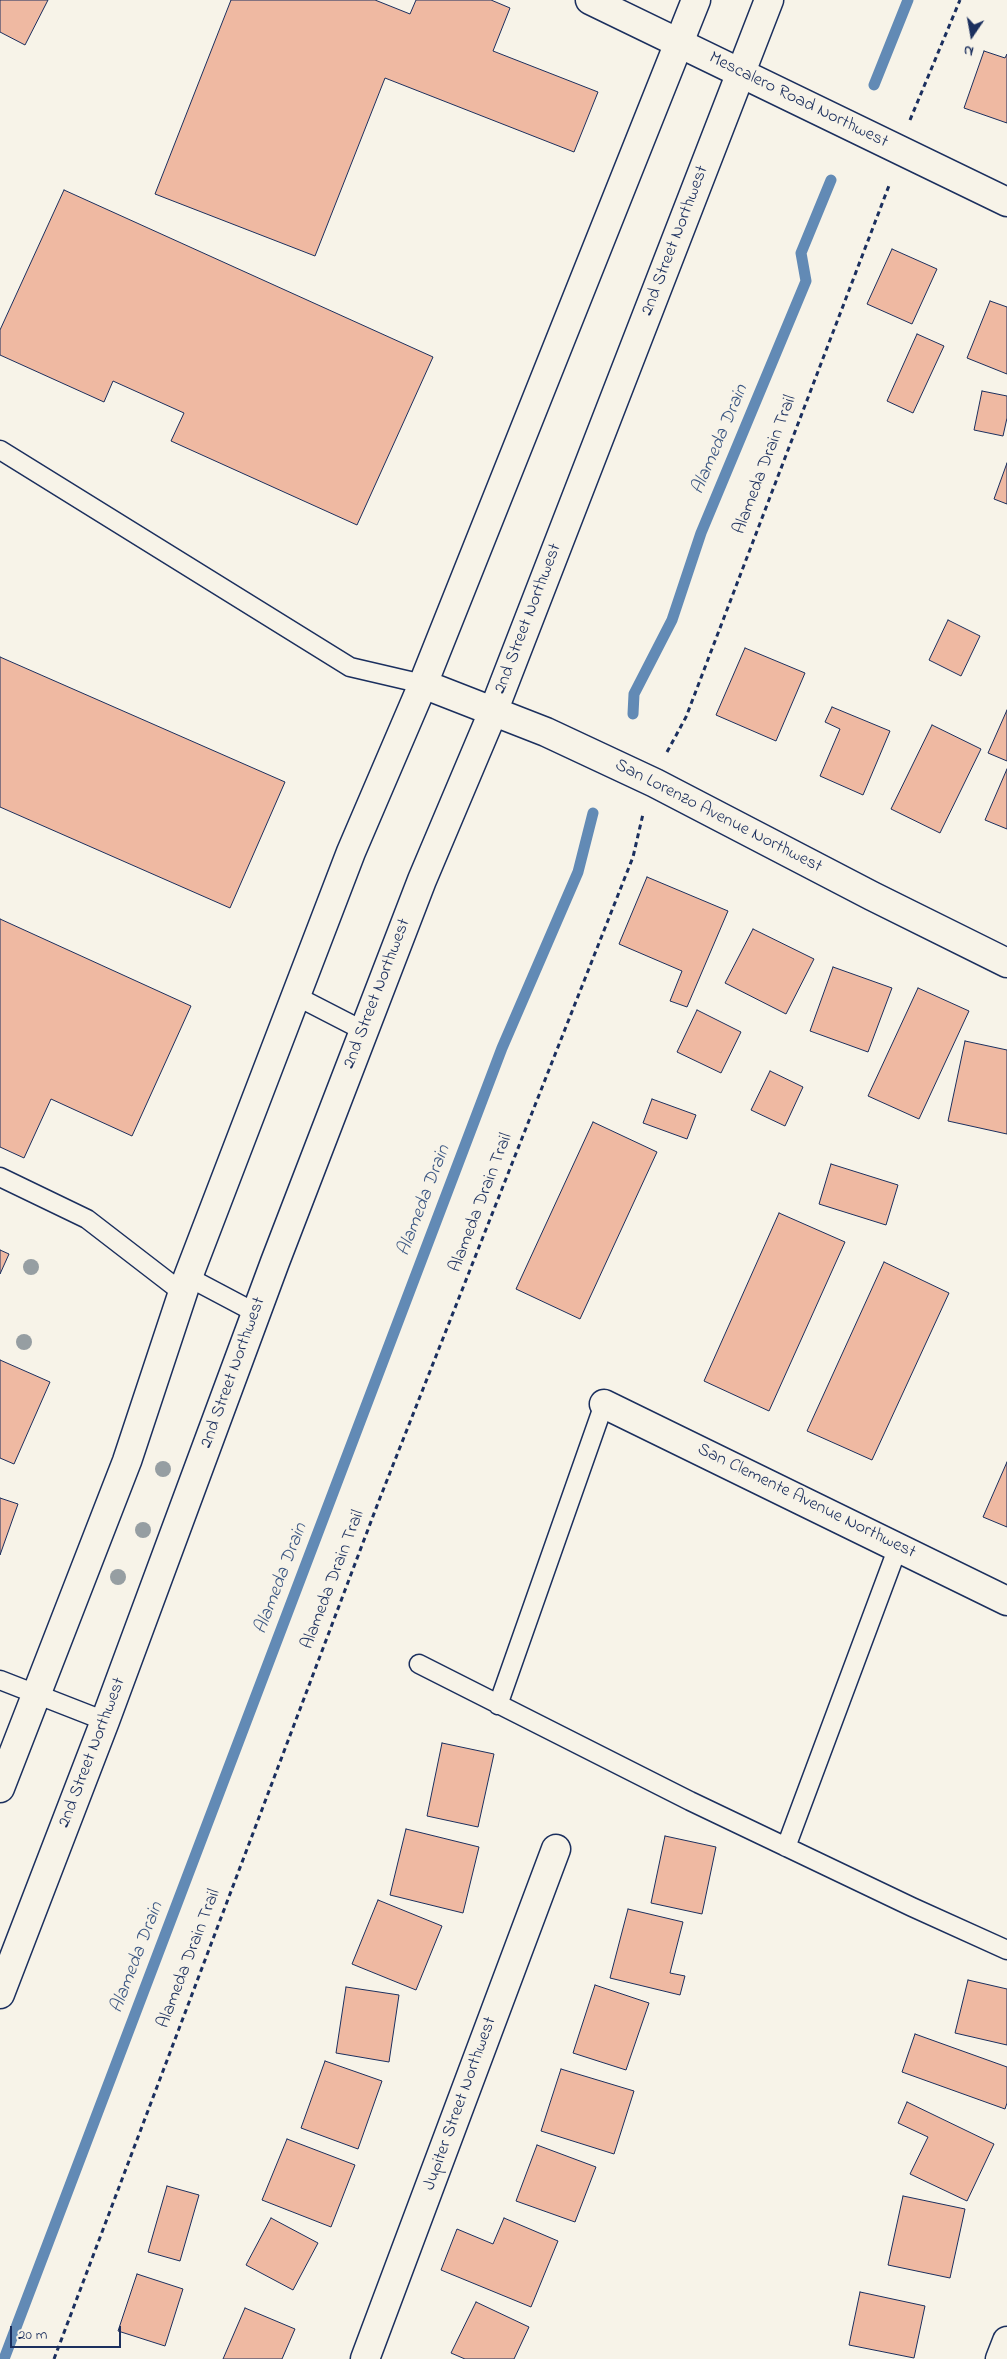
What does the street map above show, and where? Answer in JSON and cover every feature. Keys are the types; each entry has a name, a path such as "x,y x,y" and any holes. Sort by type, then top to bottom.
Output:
{"main road":[{"name":"Mescalero Road Northwest","path":"590,0 1007,202"},
{"path":"0,1788 127,1461 186,1285 351,852 423,684 696,0"},
{"name":"2nd Street Northwest","path":"0,1994 105,1721 256,1313 422,880 493,712 769,0"},
{"name":"San Lorenzo Avenue Northwest","path":"423,684 546,732 654,783 872,896 1007,963"},
{"name":"San Clemente Avenue Northwest","path":"604,1404 1007,1601"},
{"name":"Jupiter Street Northwest","path":"365,2359 556,1849"},
{"path":"1000,2359 1007,2341"}],"lane":[{"path":"0,450 350,668 423,684"},
{"path":"296,996 364,1031"},
{"path":"0,1177 87,1219 186,1285 256,1313"},
{"path":"498,1704 604,1404"},
{"path":"786,1847 898,1547"},
{"path":"418,1664 786,1847 1007,1950"},
{"path":"0,1680 36,1692 105,1721"}],"path":[{"path":"909,124 960,0"},
{"name":"Alameda Drain Trail","path":"665,754 686,717 890,183"},
{"name":"Alameda Drain Trail","path":"54,2359 305,1694 633,857 643,814"}],"building":[{"path":"0,0 48,0 25,45 0,32"},
{"path":"231,0 375,0 410,14 416,0 491,0 510,8 493,51 598,92 574,152 385,78 315,256 155,194"},
{"path":"984,51 1005,58 1007,54 1007,123 964,108"},
{"path":"64,190 433,357 357,525 171,441 184,413 113,381 104,402 0,355 0,330"},
{"path":"892,249 937,269 912,324 867,304"},
{"path":"990,301 1007,307 1007,374 967,358"},
{"path":"917,334 944,346 913,413 887,401"},
{"path":"982,391 1007,396 1007,418 1003,436 974,430"},
{"path":"1007,463 1007,504 994,499"},
{"path":"948,620 980,636 961,676 929,660"},
{"path":"745,648 805,673 776,741 716,715"},
{"path":"0,657 285,782 230,908 0,807"},
{"path":"832,707 890,731 863,795 820,776 840,729 825,722"},
{"path":"1007,710 1007,761 988,753"},
{"path":"932,725 981,749 940,833 891,809"},
{"path":"1007,769 1007,829 985,820"},
{"path":"647,877 728,911 687,1007 670,1001 682,971 619,944"},
{"path":"0,919 191,1006 132,1136 51,1099 24,1158 0,1147"},
{"path":"753,929 814,959 786,1014 725,983"},
{"path":"833,967 892,988 868,1052 810,1031"},
{"path":"918,988 969,1011 919,1119 868,1096"},
{"path":"697,1010 741,1032 721,1073 677,1052"},
{"path":"965,1041 1007,1050 1007,1134 948,1121"},
{"path":"770,1071 803,1087 785,1126 751,1110"},
{"path":"652,1099 696,1115 687,1139 643,1123"},
{"path":"593,1122 657,1152 580,1319 516,1289"},
{"path":"831,1164 898,1185 886,1225 819,1204"},
{"path":"779,1213 845,1242 769,1411 704,1381"},
{"path":"0,1250 9,1254 0,1274"},
{"path":"884,1262 949,1293 872,1460 807,1431"},
{"path":"0,1360 50,1382 14,1464 0,1458"},
{"path":"1007,1462 1007,1527 983,1517"},
{"path":"0,1498 18,1504 0,1555"},
{"path":"442,1743 494,1754 478,1827 427,1816"},
{"path":"406,1829 479,1847 463,1913 390,1895"},
{"path":"665,1836 716,1847 702,1914 651,1903"},
{"path":"378,1900 442,1926 416,1990 352,1964"},
{"path":"628,1909 683,1922 670,1973 685,1976 680,1995 610,1978"},
{"path":"968,1980 1007,1989 1007,2045 955,2033"},
{"path":"595,1985 649,2003 626,2070 573,2053"},
{"path":"346,1987 399,1995 389,2062 336,2053"},
{"path":"915,2034 1007,2067 1007,2103 1005,2109 902,2072"},
{"path":"325,2061 382,2081 358,2149 301,2128"},
{"path":"561,2069 634,2091 614,2154 541,2131"},
{"path":"907,2102 994,2144 967,2201 910,2174 928,2137 898,2123"},
{"path":"287,2139 355,2165 331,2227 262,2200"},
{"path":"537,2145 596,2167 575,2222 516,2201"},
{"path":"167,2186 199,2195 180,2261 148,2252"},
{"path":"903,2196 965,2209 950,2278 888,2265"},
{"path":"271,2218 318,2243 293,2290 246,2265"},
{"path":"504,2218 558,2241 531,2307 441,2270 457,2229 493,2244"},
{"path":"137,2274 183,2289 165,2346 118,2331"},
{"path":"860,2292 925,2306 914,2358 849,2345"},
{"path":"476,2302 529,2327 514,2359 465,2359 451,2353"},
{"path":"245,2308 295,2329 282,2359 223,2359"}],"waterway":[{"name":"Alameda Drain","path":"874,85 908,0"},
{"name":"Alameda Drain","path":"633,714 634,694 672,620 701,533 806,281 801,253 831,180"},
{"name":"Alameda Drain","path":"4,2359 502,1048 578,872 593,813"}]}
